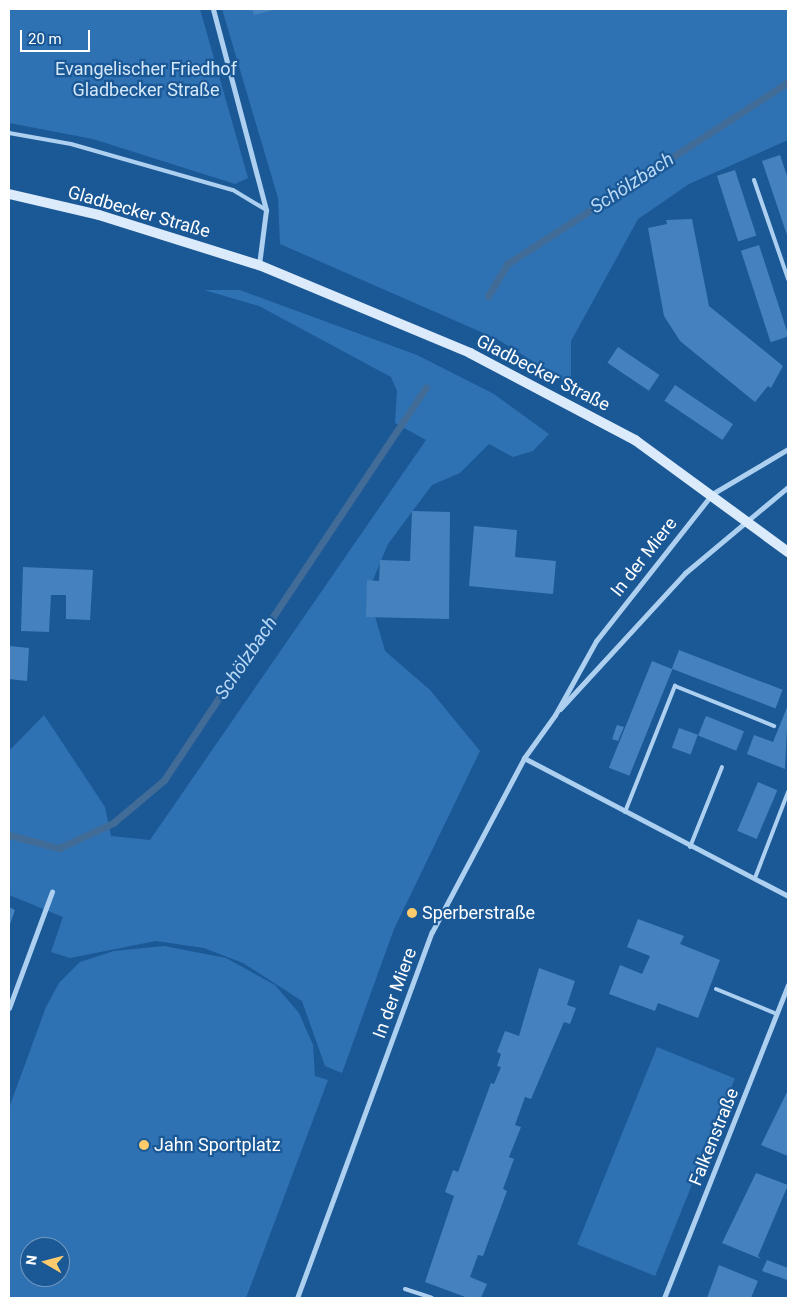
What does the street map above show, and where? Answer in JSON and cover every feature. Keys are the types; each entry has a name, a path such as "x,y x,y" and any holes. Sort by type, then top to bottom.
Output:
{"main road":[{"name":"Gladbecker Straße","path":"9,194 100,215 259,265 470,353 635,440 712,494 788,552"}],"street":[{"path":"213,9 266,210 259,265"},
{"name":"In der Miere","path":"555,715 596,641 712,494 788,449"},
{"name":"In der Miere","path":"297,1298 432,932 524,758 555,715 685,573 788,487"},
{"path":"524,758 690,847 788,896"},
{"path":"9,1008 52,892"},
{"name":"Falkenstraße","path":"664,1298 788,985"}],"lane":[{"path":"9,133 71,144 233,190 266,210"},
{"path":"754,180 788,279"},
{"path":"624,812 675,686 774,726"},
{"path":"690,847 722,767"},
{"path":"755,878 788,792"},
{"path":"716,989 777,1014"},
{"path":"405,1289 432,1298"}],"green space":[{"name":"Evangelischer Friedhof Gladbecker Straße","path":"9,9 200,9 248,178 235,184 93,139 9,123"},
{"path":"222,9 788,9 788,140 689,184 638,219 571,341 571,385 497,339 280,244 278,198"},
{"path":"204,290 240,290 417,355 494,394 549,434 533,451 513,457 489,444 460,473 432,485 388,544 368,592 385,651 430,690 480,751 394,929 342,1073 325,1066 302,1001 243,963 204,948 156,941 70,958 51,952 63,917 9,895 9,751 44,715 105,807 111,836 150,840 426,440 395,423 397,391 391,377 259,306"},
{"name":"Jahn Sportplatz","path":"164,946 226,958 275,985 299,1013 313,1045 315,1076 328,1080 246,1298 9,1298 9,1108 46,1007 59,983 80,962 114,951"},
{"path":"657,1047 735,1078 655,1276 577,1244"}],"building":[{"path":"252,9 277,9 254,15"},
{"path":"780,155 788,179 788,238 762,161"},
{"path":"735,170 756,236 738,241 717,176"},
{"path":"692,219 709,306 783,366 771,388 768,386 755,402 680,341 664,316 648,228 667,224 666,220"},
{"path":"759,245 788,334 788,337 771,342 741,251"},
{"path":"618,347 659,375 649,391 607,363"},
{"path":"675,385 733,424 722,440 664,401"},
{"path":"412,511 450,512 449,619 366,617 367,580 379,581 380,560 410,561"},
{"path":"474,526 517,530 515,557 556,561 553,594 469,586"},
{"path":"23,567 93,570 90,620 66,619 66,595 51,595 49,632 21,631"},
{"path":"9,646 29,648 27,681 9,679"},
{"path":"679,650 783,690 775,708 672,669"},
{"path":"652,661 672,669 629,776 609,768"},
{"path":"788,705 785,769 747,754 754,735 773,742"},
{"path":"706,716 744,731 736,751 698,735"},
{"path":"617,725 624,727 618,741 612,739"},
{"path":"679,728 698,735 691,755 672,748"},
{"path":"758,782 777,790 757,839 737,831"},
{"path":"9,907 15,910 9,927"},
{"path":"638,919 684,936 680,944 720,960 698,1018 658,1003 655,1011 609,994 620,965 642,974 650,956 627,947"},
{"path":"539,968 575,981 567,1005 576,1008 570,1024 564,1022 531,1099 525,1097 515,1125 521,1127 509,1157 514,1159 503,1189 507,1191 483,1256 478,1255 470,1277 487,1284 481,1298 468,1298 425,1282 454,1196 445,1192 453,1170 458,1172 491,1083 494,1084 501,1067 497,1066 501,1054 497,1052 505,1031 519,1036"},
{"path":"788,1090 788,1156 761,1145"},
{"path":"756,1173 788,1185 758,1256 761,1259 722,1243"},
{"path":"767,1260 788,1268 787,1280 762,1271"},
{"path":"719,1265 758,1281 751,1298 707,1298"}],"waterway":[{"name":"Schölzbach","path":"488,296 507,264 788,82"},
{"name":"Schölzbach","path":"9,835 59,848 113,823 164,780 426,387"}],"place":[{"name":"Sperberstraße","path":"412,913"},
{"name":"Jahn Sportplatz","path":"144,1145"}]}
